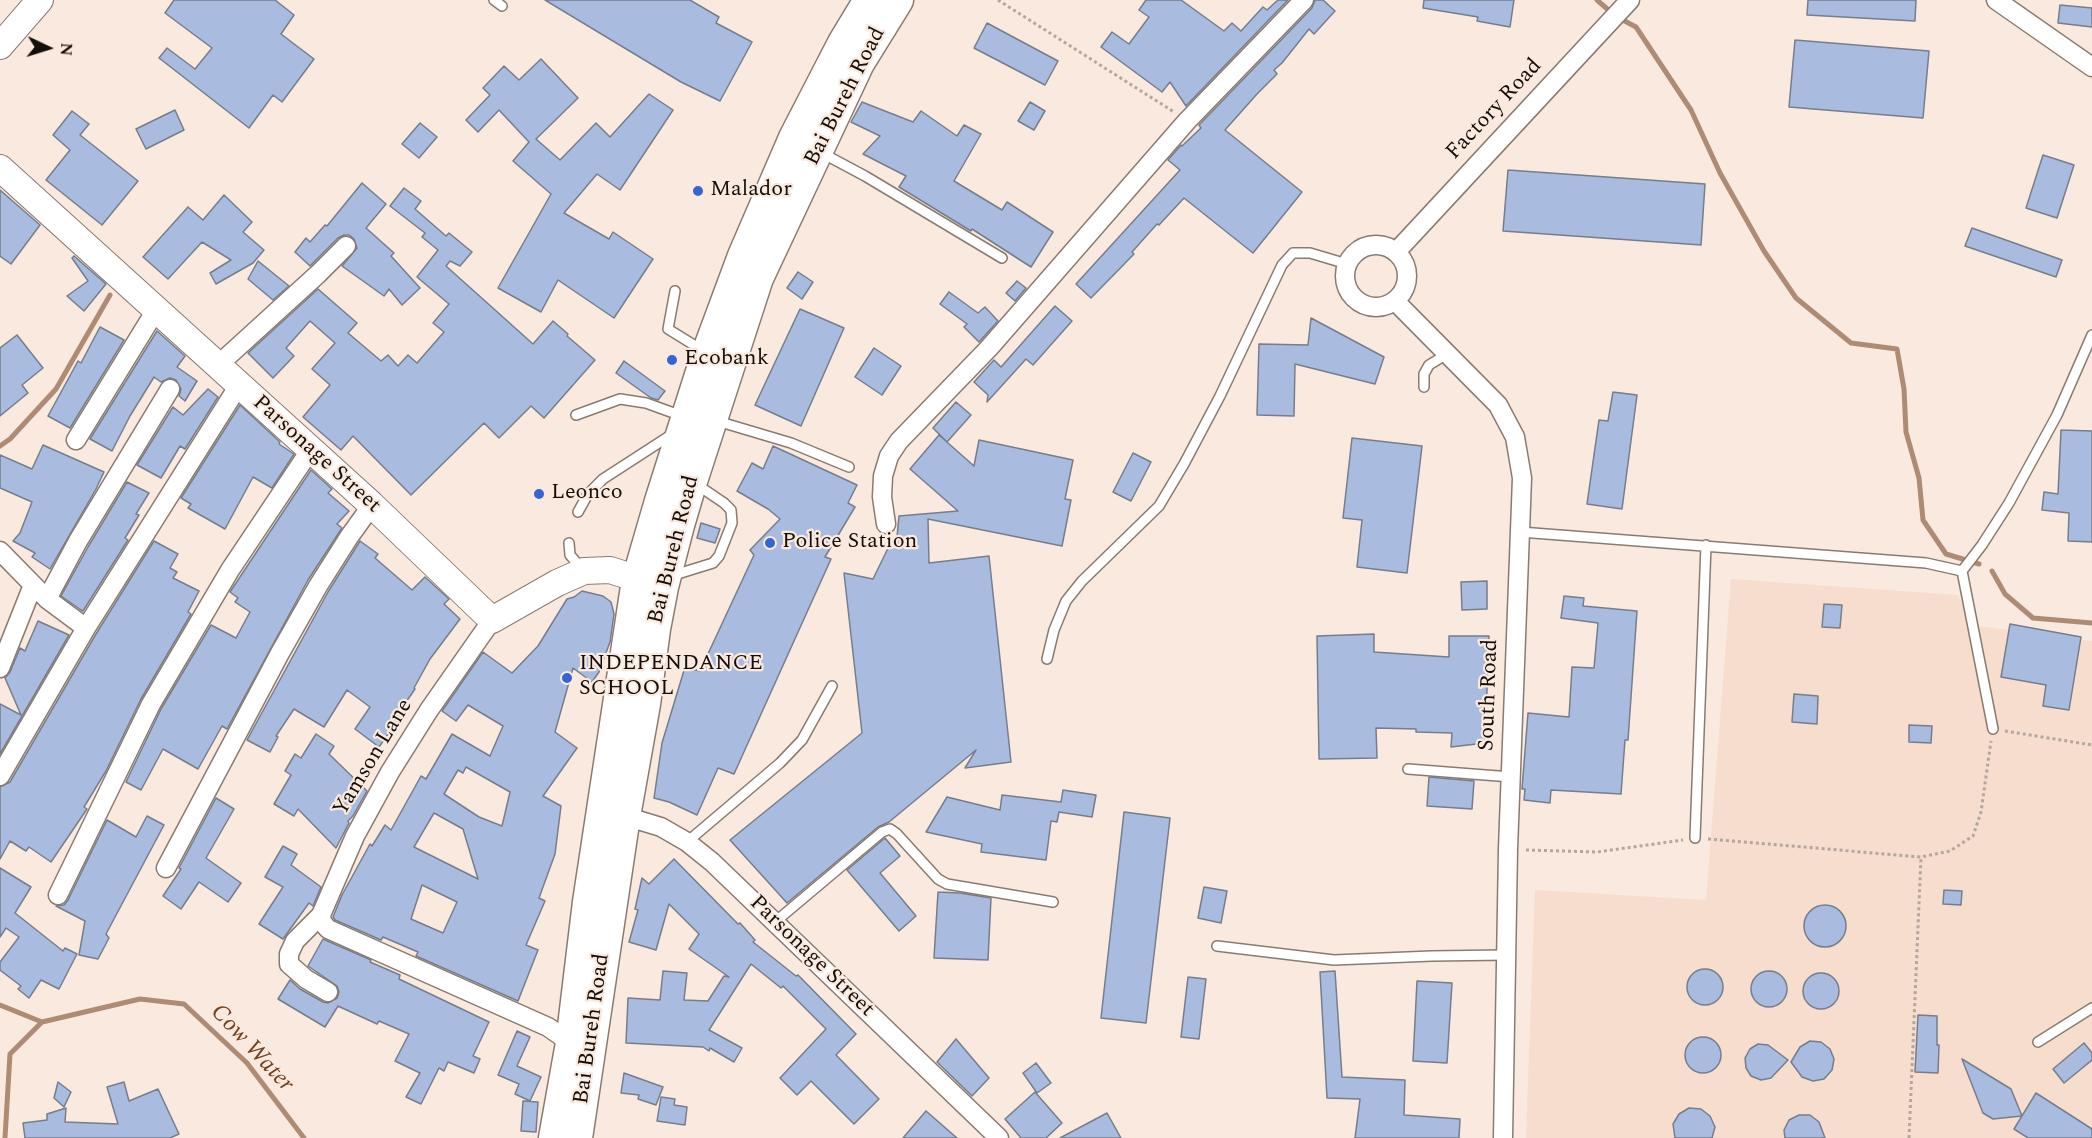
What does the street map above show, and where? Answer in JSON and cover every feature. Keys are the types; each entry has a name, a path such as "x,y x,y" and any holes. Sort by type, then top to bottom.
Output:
{"highway":[{"path":"655,582 660,501 694,421 707,353 743,256 805,144 843,43 869,0"},
{"name":"Bai Bureh Road","path":"577,1138 613,813 655,582 692,481 694,421 758,278 805,144 898,0"},
{"path":"554,1138 571,1043 588,902 613,813"}],"main road":[{"path":"0,46 40,0"},
{"name":"Parsonage Street","path":"0,168 311,449 492,620"},
{"path":"492,620 557,583 584,571 610,570 655,582"}],"street":[{"path":"886,524 882,497 883,476 889,456 899,441 989,348 1187,121 1304,0"},
{"name":"Factory Road","path":"1396,252 1630,0"},
{"path":"1996,0 2092,67"},
{"path":"1374,245 1396,252 1406,267 1407,276 1406,286 1395,301 1376,308 1357,302 1346,285 1345,274 1347,264 1354,255 1363,248 1374,245"},
{"path":"217,366 346,246"},
{"name":"South Road","path":"1395,301 1498,405 1515,437 1522,478 1508,849 1503,1138"},
{"path":"76,440 156,310"},
{"path":"0,776 86,628 239,385"},
{"path":"47,599 78,541 170,389"},
{"path":"58,895 151,704 230,570 311,449"},
{"path":"166,868 279,653 318,585 372,506"},
{"path":"0,551 47,599 86,628"},
{"path":"0,668 33,585"},
{"name":"Yamson Lane","path":"325,922 355,836 390,772 429,710 492,620"},
{"name":"Parsonage Street","path":"613,813 661,827 687,842 712,862 999,1138"},
{"path":"328,992 306,979 289,964 289,954 296,941 325,922 548,1027 571,1043"}],"lane":[{"path":"494,0 502,6"},
{"path":"805,144 865,176 1002,258"},
{"path":"1047,658 1054,630 1066,601 1082,581 1158,506 1184,464 1215,406 1282,265 1293,254 1310,253 1347,264"},
{"path":"675,291 668,329 707,353"},
{"path":"1993,729 1962,571 1982,545 2019,484 2057,415 2092,335"},
{"path":"1424,387 1424,374 1430,365 1447,354"},
{"path":"576,415 620,399 646,403 694,421 791,443 849,468"},
{"path":"578,512 588,495 603,479 694,421"},
{"path":"655,582 713,563 719,556 732,523 731,510 692,481"},
{"path":"1520,532 1926,563 1962,571"},
{"path":"569,543 570,555 584,571"},
{"path":"1695,838 1706,545"},
{"path":"687,842 780,763 802,740 832,686"},
{"path":"1408,769 1511,777"},
{"path":"775,922 882,831 890,829 938,879 947,884 1053,902"},
{"path":"1217,946 1334,960 1506,955"},
{"path":"2038,1042 2092,1008"}],"path":[{"path":"998,0 1187,121"},
{"path":"1508,849 1597,852 1695,838 1921,857 1950,851 1973,836 1981,812 1993,729 2092,745"},
{"path":"1909,1138 1921,857"}],"shaded area":[{"path":"1731,579 1957,595 1977,626 2092,641 2092,1138 1526,1138 1535,890 1706,900"}],"building":[{"path":"174,0 275,0 294,15 281,34 314,59 282,102 273,95 249,128 159,58 167,48 195,69 212,48 165,13"},
{"path":"545,0 690,0 719,17 716,23 752,42 720,101 681,82"},
{"path":"1146,0 1181,0 1224,31 1232,23 1241,31 1263,7 1267,10 1278,0 1288,0 1186,106 1170,82 1162,92 1101,47 1112,32 1129,44 1149,17 1139,10"},
{"path":"1315,0 1323,0 1335,11 1314,34 1309,29 1274,70 1277,74 1225,130 1302,192 1253,253 1184,198 1159,225 1157,224 1132,252 1134,254 1091,298 1076,284 1180,170 1168,160 1201,128 1199,125 1312,8"},
{"path":"1424,0 1514,0 1510,27 1477,21 1478,17 1423,8"},
{"path":"1808,0 1916,0 1915,21 1807,15"},
{"path":"2060,5 2092,8 2092,27 2058,23"},
{"path":"987,23 1058,61 1045,85 974,48"},
{"path":"1795,40 1929,51 1923,118 1789,107"},
{"path":"541,59 578,98 536,139 560,160 596,123 610,137 649,94 673,110 620,190 597,174 564,213 609,239 613,232 653,259 614,318 558,280 541,312 498,288 551,194 513,161 529,142 499,110 478,132 466,120 490,95 483,88 504,66 519,80"},
{"path":"862,102 913,122 921,111 957,136 964,125 981,134 954,181 1002,210 1007,202 1053,232 1031,267 972,229 971,231 899,187 906,176 863,154 880,136 851,122"},
{"path":"1030,102 1045,111 1034,130 1018,121"},
{"path":"175,110 184,130 146,149 136,129"},
{"path":"72,111 89,124 80,135 138,181 102,225 46,180 70,150 53,135"},
{"path":"420,123 437,137 419,158 402,144"},
{"path":"2043,155 2074,165 2057,218 2026,208"},
{"path":"1508,170 1705,184 1701,245 1503,231"},
{"path":"362,183 386,204 366,228 394,253 391,256 420,288 402,305 389,289 384,296 342,266 357,248 354,239 349,235 338,238 310,266 295,252 306,238 310,242 325,225 327,226"},
{"path":"404,188 421,201 415,209 446,236 449,233 472,252 460,266 450,261 446,266 533,344 553,321 595,360 544,418 531,406 499,438 484,423 411,495 353,436 341,450 303,417 330,385 312,369 335,343 310,321 286,348 294,356 273,378 248,353 318,289 357,323 348,333 381,361 388,355 398,366 408,355 417,363 444,332 433,323 449,304 417,277 438,250 422,237 425,233 390,206"},
{"path":"0,190 40,225 11,264 0,256"},
{"path":"224,195 252,222 243,232 264,250 253,263 216,284 210,273 231,260 202,242 168,279 143,257 188,207 203,220"},
{"path":"1972,228 2062,260 2056,277 1965,246"},
{"path":"74,256 106,284 84,311 67,296 88,281 72,258"},
{"path":"258,261 289,286 273,300 248,279"},
{"path":"798,272 813,282 802,299 787,288"},
{"path":"1017,281 1026,288 1015,301 1006,293"},
{"path":"949,292 978,313 985,307 998,321 979,342 964,327 967,324 940,304"},
{"path":"1055,306 1072,321 1033,365 1026,359 987,402 988,395 974,382 994,360 1001,367"},
{"path":"800,309 844,328 801,426 755,405"},
{"path":"1311,318 1384,357 1375,384 1295,364 1294,416 1257,415 1259,344 1308,345"},
{"path":"100,327 124,340 70,428 48,416 78,361 81,363"},
{"path":"157,331 185,356 177,367 197,381 185,401 179,396 181,389 176,380 170,378 161,382 154,377 112,451 90,439"},
{"path":"17,335 43,368 22,385 28,393 0,416 0,348"},
{"path":"874,348 901,366 882,395 855,377"},
{"path":"624,361 665,391 658,400 651,398 616,373"},
{"path":"208,389 218,397 185,449 180,446 161,478 137,465 173,407 183,415"},
{"path":"1613,392 1637,395 1622,509 1587,504 1599,420 1608,421"},
{"path":"956,402 971,415 947,442 933,428"},
{"path":"240,405 280,442 279,444 294,454 272,488 253,477 225,529 188,508 191,504 181,498"},
{"path":"2061,430 2092,431 2092,542 2068,541 2069,513 2042,510 2044,492 2058,494"},
{"path":"939,435 974,466 979,440 1073,460 1065,499 1071,500 1062,546 928,519 929,563 989,556 1011,762 965,768 976,750 889,822 878,827 787,903 730,840 862,733 844,573 873,579 892,540 897,537 899,516 958,511 910,469"},
{"path":"1352,438 1422,446 1407,573 1357,567 1362,520 1343,518"},
{"path":"43,445 104,472 50,569 32,557 35,553 13,541 20,533 32,502 0,488 0,455 32,469"},
{"path":"773,446 857,485 848,503 855,507 825,557 831,559 734,774 718,768 697,815 654,798 662,743 685,667 700,671 754,555 750,550 780,519 768,509 737,491 752,463 763,469"},
{"path":"1133,453 1151,462 1131,501 1113,492"},
{"path":"311,470 332,489 328,493 349,511 337,524 342,528 308,580 227,729 222,726 198,769 163,749 141,790 126,782 161,709 211,625 236,638 250,612 235,602 238,598 230,592"},
{"path":"127,482 149,493 125,538 128,540 83,611 61,596"},
{"path":"701,523 720,529 715,543 697,538"},
{"path":"154,541 178,554 170,568 177,572 173,578 199,591 188,612 191,614 141,699 106,771 84,807 87,809 51,862 29,847 26,851 10,841 0,859 0,787 10,782 96,634"},
{"path":"360,541 378,554 375,558 412,590 425,577 449,599 444,604 460,619 430,659 415,689 397,715 400,717 379,747 355,729 370,707 347,690 324,727 294,709 276,736 278,737 270,752 247,740 328,592"},
{"path":"1487,581 1487,609 1462,610 1461,582"},
{"path":"582,591 603,596 611,602 614,614 610,642 599,672 592,682 573,668 555,732 577,748 543,796 561,806 555,854 539,898 545,901 526,945 538,950 518,1001 416,956 418,952 383,937 381,940 335,920 333,917 342,895 370,844 372,846 385,825 391,830 421,776 426,779 452,734 490,756 503,726 468,705 456,721 442,711 483,652 512,673 538,646 567,599","holes":["466,767 510,792 502,826 479,817 444,794 458,770 463,773","434,813 463,829 478,879 414,847","422,885 457,902 443,933 411,919"]},
{"path":"1564,596 1584,598 1583,606 1637,611 1628,740 1625,740 1621,794 1551,790 1550,803 1524,800 1525,789 1522,789 1528,713 1569,717 1572,667 1594,668 1598,623 1561,618"},
{"path":"1824,604 1842,605 1840,628 1822,627"},
{"path":"38,621 69,635 0,754 0,704 21,715 5,678 20,648 25,651"},
{"path":"2010,624 2081,637 2069,710 2043,706 2046,685 2001,677"},
{"path":"1374,634 1374,652 1449,657 1449,636 1489,636 1485,743 1451,747 1452,733 1376,728 1377,758 1319,759 1317,636"},
{"path":"1794,694 1818,696 1817,724 1792,722"},
{"path":"1909,725 1932,726 1931,743 1909,742"},
{"path":"316,734 334,746 329,754 367,791 348,821 336,848 298,809 294,816 274,804 291,775 285,771 295,754 301,758"},
{"path":"1429,777 1474,781 1472,809 1427,806"},
{"path":"1063,790 1096,795 1092,817 1059,812 1057,822 1051,821 1046,860 981,852 982,844 926,832 947,797 1000,810 1002,795 1061,802"},
{"path":"216,798 234,809 206,858 241,883 228,902 199,882 181,909 163,896 181,869 179,868"},
{"path":"1124,812 1170,818 1146,1023 1101,1018"},
{"path":"147,816 164,825 106,934 109,938 98,959 79,955 85,921 56,906 64,905 68,900 107,820 136,837"},
{"path":"885,838 900,856 880,873 916,916 899,931 847,870"},
{"path":"283,846 297,854 291,865 321,887 313,906 309,903 283,939 259,924 283,887 265,877"},
{"path":"674,859 738,924 740,923 755,940 753,942 796,976 798,975 856,1034 836,1055 879,1099 854,1124 811,1081 797,1095 780,1078 826,1029 783,986 781,988 751,964 709,1030 742,1048 734,1062 710,1048 709,1051 703,1047 626,1043 628,998 660,1000 663,971 687,973 684,1000 708,1001 724,976 729,977 689,949 699,934 669,904 656,950 629,942 638,910 635,909 642,878 649,884"},
{"path":"0,868 31,887 15,913 63,951 65,948 77,954 59,989 41,980 29,998 18,989 21,986 0,970 0,962 19,937 6,928 0,937"},
{"path":"1204,887 1227,891 1221,923 1198,918"},
{"path":"1944,890 1962,891 1961,905 1943,904"},
{"path":"938,892 991,898 988,960 934,958"},
{"path":"1825,905 1840,911 1846,926 1840,941 1825,947 1810,941 1804,926 1810,911"},
{"path":"323,939 371,960 370,962 400,975 399,979 489,1022 473,1056 480,1059 474,1073 448,1062 444,1071 439,1068 421,1104 406,1097 420,1073 395,1061 409,1034 379,1021 377,1024 338,1006 325,1027 278,999 290,980 300,989 323,1002 328,1003 337,998 339,992 337,986 308,966"},
{"path":"1705,969 1718,974 1723,987 1718,1000 1705,1005 1692,1000 1687,987 1692,974"},
{"path":"1335,971 1342,1077 1405,1080 1404,1115 1460,1119 1459,1138 1355,1138 1360,1099 1327,1098 1320,972"},
{"path":"1769,971 1782,976 1787,989 1782,1002 1769,1007 1756,1002 1751,989 1756,976"},
{"path":"1821,973 1834,978 1839,991 1834,1004 1821,1009 1808,1004 1803,991 1808,978"},
{"path":"1188,977 1206,979 1199,1039 1181,1037"},
{"path":"1417,981 1452,983 1447,1063 1413,1061"},
{"path":"1918,1015 1937,1016 1938,1073 1915,1072"},
{"path":"517,1031 530,1037 517,1066 541,1077 530,1101 515,1094 519,1084 498,1075"},
{"path":"1703,1037 1716,1042 1721,1055 1716,1068 1703,1073 1690,1068 1685,1055 1690,1042"},
{"path":"956,1039 989,1078 972,1096 937,1062"},
{"path":"1810,1041 1821,1042 1830,1049 1834,1059 1832,1070 1824,1079 1813,1081 1802,1077 1791,1062 1800,1047"},
{"path":"2084,1043 2092,1053 2092,1060 2064,1083 2053,1069"},
{"path":"1758,1044 1768,1045 1788,1060 1771,1078 1761,1080 1751,1076 1746,1068 1745,1058 1750,1049"},
{"path":"1962,1059 2011,1089 2022,1116 1993,1119 1983,1113"},
{"path":"1036,1063 1051,1083 1037,1093 1023,1073"},
{"path":"624,1073 663,1087 656,1105 638,1099 639,1095 621,1093"},
{"path":"58,1082 71,1092 64,1107 54,1098"},
{"path":"124,1082 129,1101 158,1089 179,1134 170,1138 25,1138 23,1123 47,1120 47,1114 66,1108 65,1122 118,1124 107,1087"},
{"path":"1035,1092 1062,1123 1046,1138 1021,1138 1005,1119"},
{"path":"2036,1093 2092,1129 2092,1138 2028,1138 2014,1129"},
{"path":"661,1097 675,1099 674,1105 687,1107 685,1125 657,1121"},
{"path":"523,1101 538,1102 536,1132 521,1131"},
{"path":"1689,1108 1701,1109 1710,1116 1715,1127 1712,1138 1675,1138 1673,1124 1679,1114"},
{"path":"926,1111 957,1138 903,1138"},
{"path":"1107,1113 1121,1138 1060,1138"},
{"path":"1799,1115 1810,1115 1819,1122 1825,1138 1785,1138 1784,1130 1789,1120"}],"waterway":[{"path":"1597,0 1612,13"},
{"path":"1619,18 1636,27 1691,110 1720,173 1764,251 1796,298 1851,343 1897,349 1904,389 1906,432 1919,478 1923,520 1946,554 1979,564"},
{"path":"0,446 10,439 56,389 110,295"},
{"path":"1992,571 2005,594 2033,618 2092,623"},
{"name":"Cow Water","path":"5,1138 10,1054 42,1022 140,999 184,1004 247,1063 304,1138"},
{"path":"0,1005 42,1022"}],"place":[{"name":"Malador","path":"698,191"},
{"name":"Ecobank","path":"672,360"},
{"name":"Leonco","path":"539,494"},
{"name":"Police Station","path":"770,543"},
{"name":"INDEPENDANCE SCHOOL","path":"567,678"}]}
